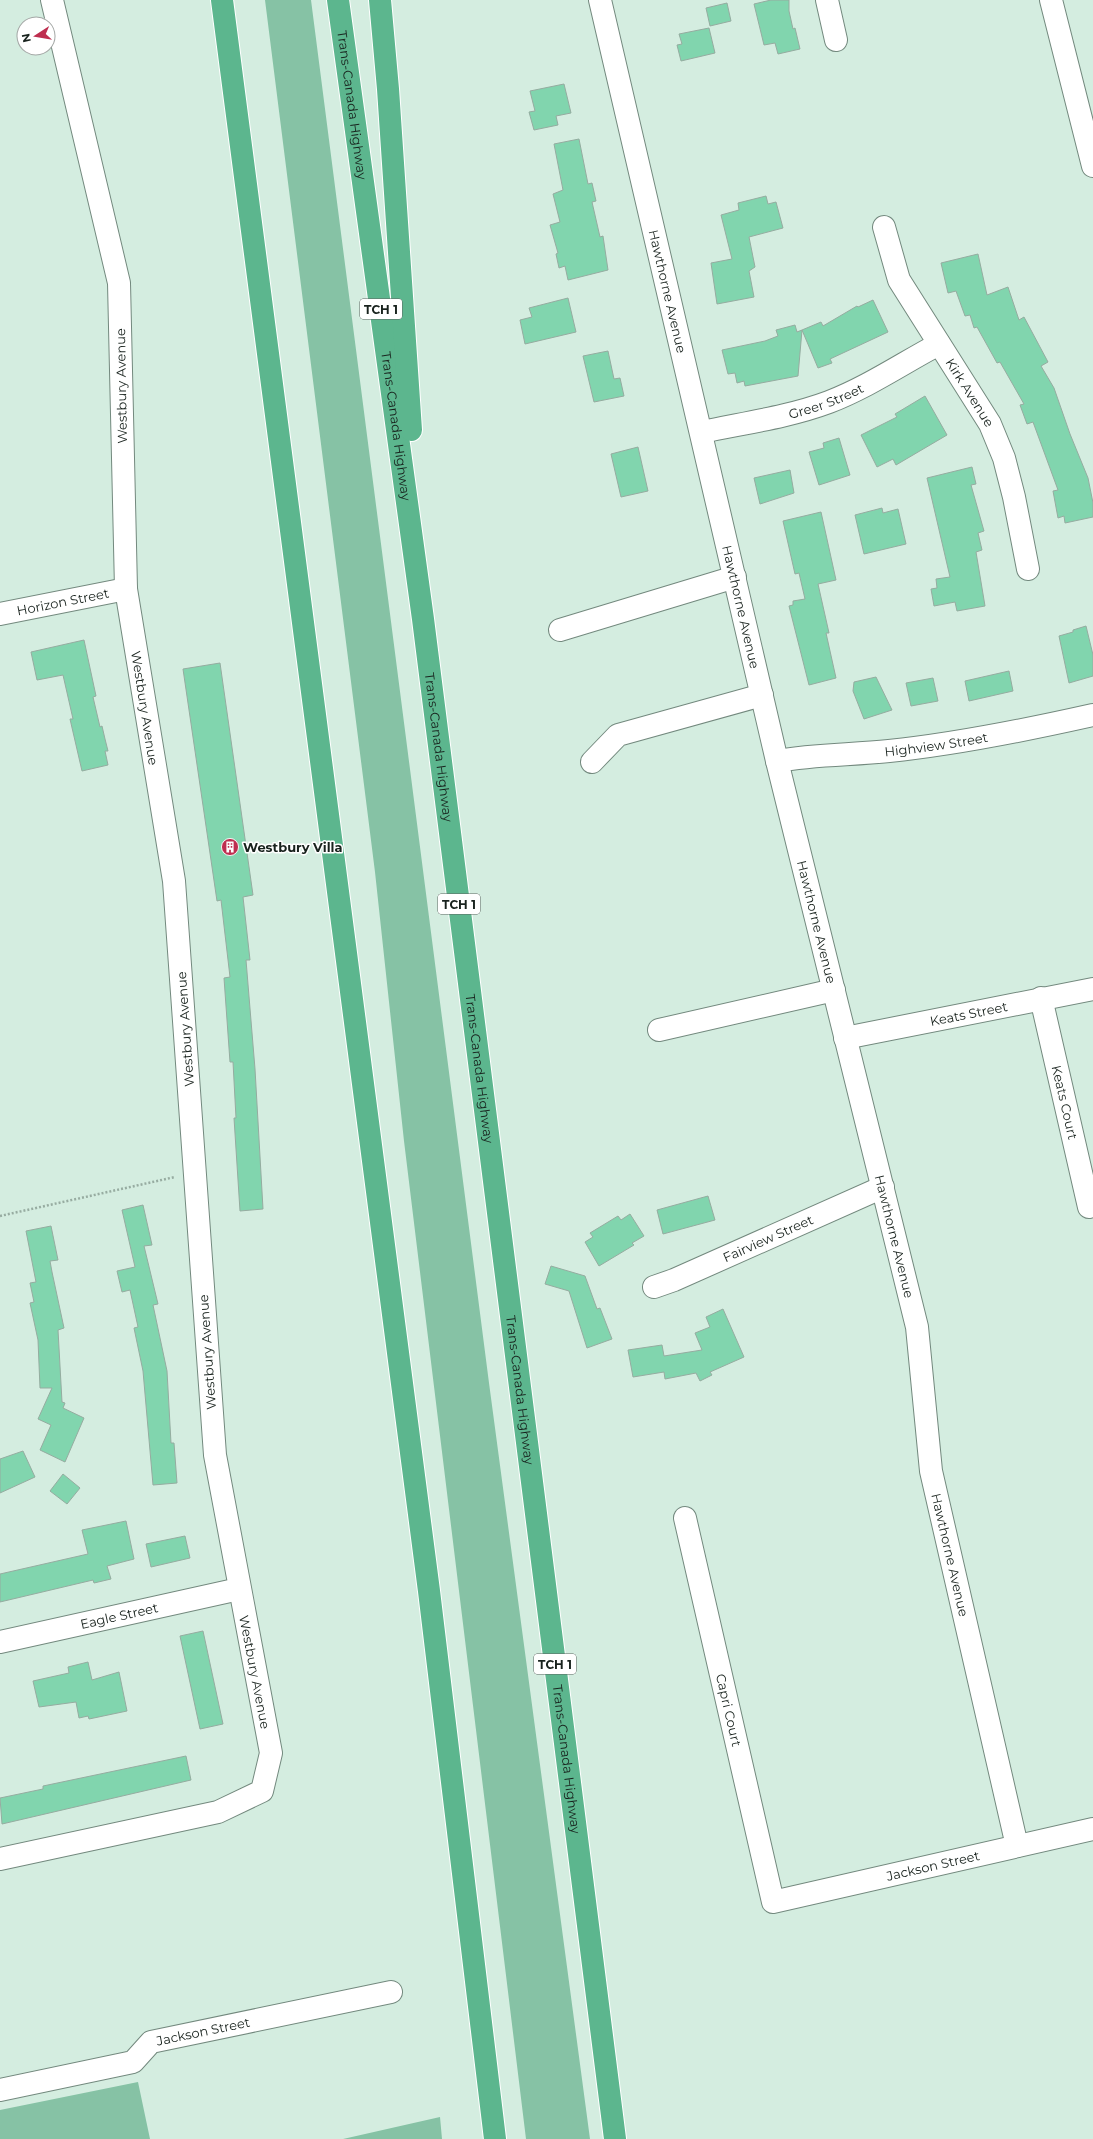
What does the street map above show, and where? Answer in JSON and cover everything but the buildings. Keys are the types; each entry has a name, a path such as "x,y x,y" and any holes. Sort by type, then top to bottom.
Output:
{"highway":[{"path":"212,0 238,133"},
{"path":"222,0 238,133 429,1591 495,2139"},
{"name":"Trans-Canada Highway","path":"338,0 423,619 615,2139"},
{"path":"380,0 388,89 423,619"}],"street":[{"name":"Westbury Avenue","path":"0,1859 218,1812 262,1791 271,1753 215,1455 174,881 126,588 119,283 52,0"},
{"name":"Hawthorne Avenue","path":"600,0 736,577 777,760 917,1327 932,1471 1017,1846"},
{"path":"827,0 836,40"},
{"path":"1051,0 1093,166"},
{"name":"Kirk Avenue","path":"884,227 899,280 990,424 1004,458 1014,497 1028,569"},
{"name":"Greer Street","path":"702,432 800,410 828,402 868,384 939,344"},
{"path":"560,630 736,577"},
{"name":"Horizon Street","path":"0,614 126,588"},
{"path":"592,762 618,735 762,695"},
{"name":"Highview Street","path":"777,760 806,755 865,753 928,746 1093,715"},
{"name":"Keats Street","path":"845,1038 1041,998 1093,989"},
{"path":"659,1030 834,990"},
{"name":"Keats Court","path":"1041,998 1090,1207"},
{"name":"Fairview Street","path":"654,1287 674,1280 882,1187"},
{"name":"Capri Court","path":"685,1518 773,1902"},
{"name":"Eagle Street","path":"0,1642 239,1589"},
{"name":"Jackson Street","path":"773,1902 1093,1829"},
{"name":"Jackson Street","path":"0,2090 133,2062 151,2042 391,1992"}],"path":[{"path":"0,1216 195,1173"}],"green space":[{"path":"265,0 311,0 489,1383 590,2139 526,2139 404,1141 375,872"},
{"path":"138,2082 150,2139 0,2139 0,2110"},
{"path":"440,2117 442,2139 343,2139"}],"place":[{"name":"Westbury Villa","path":"230,847"}]}
